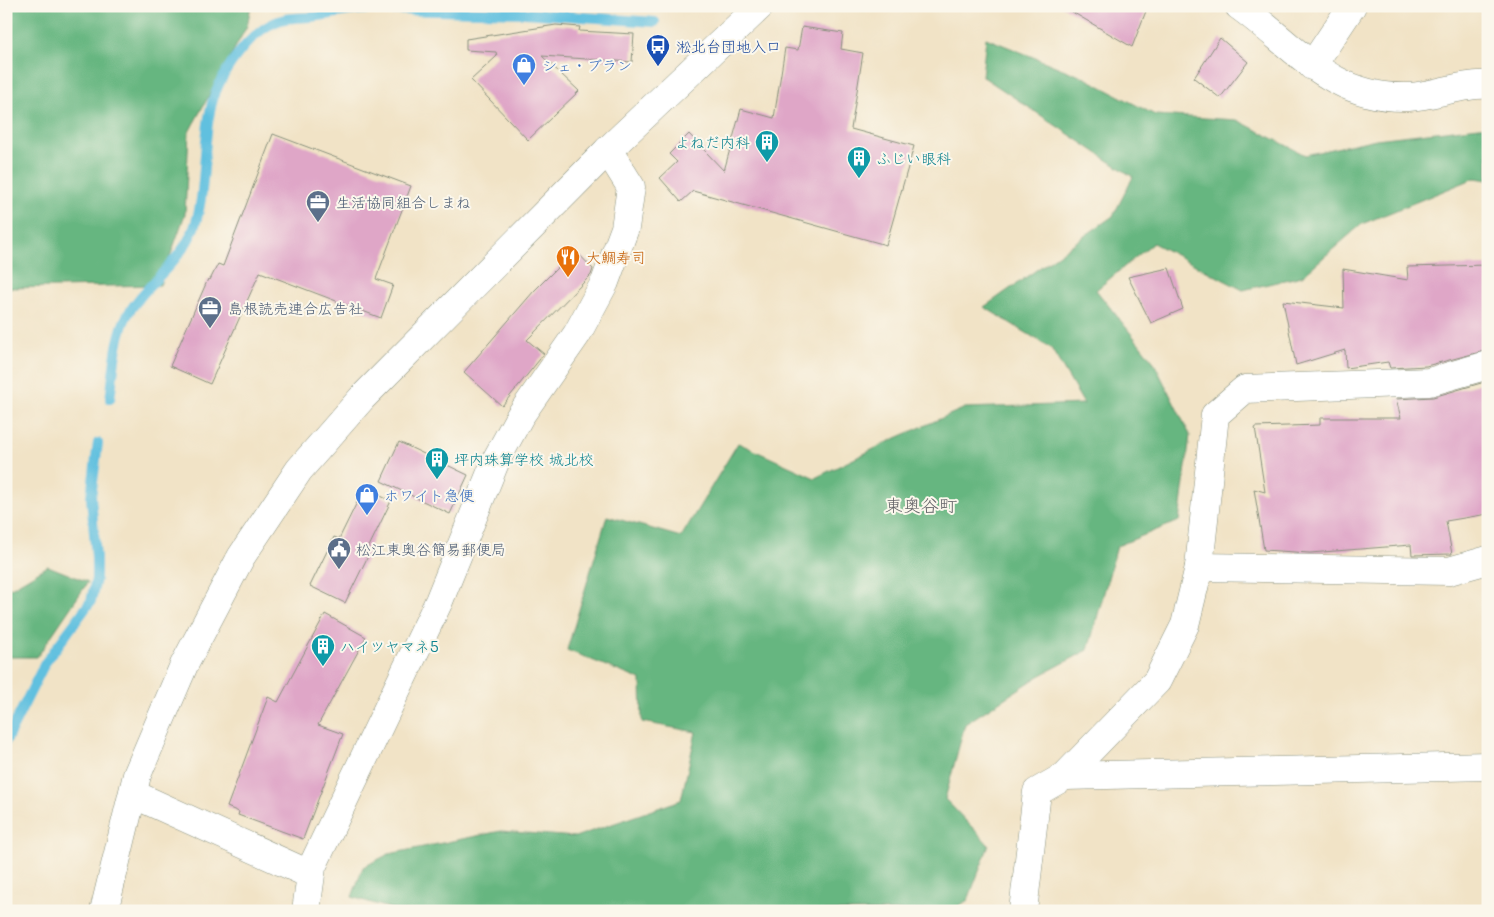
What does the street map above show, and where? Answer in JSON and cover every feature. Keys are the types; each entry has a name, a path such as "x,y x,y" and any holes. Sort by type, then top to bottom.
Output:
{"street":[{"path":"104,911 137,775 184,666 241,556 299,470 362,398 608,150 760,6"},
{"path":"1239,6 1265,25 1312,66 1346,87 1380,96 1410,97 1488,85"},
{"path":"1312,66 1352,6"},
{"path":"306,911 310,874 382,716 439,601 496,460 520,416 578,334 605,282 626,228 631,188 608,150"},
{"path":"1023,911 1037,792 1065,776 1157,681 1185,625 1199,567 1215,415 1245,389 1429,382 1488,366"},
{"path":"1199,567 1449,571 1488,560"},
{"path":"1065,776 1488,766"},
{"path":"132,794 310,874"}],"green space":[{"path":"6,6 251,6 247,26 189,132 185,214 160,285 6,288"},
{"path":"986,38 1085,78 1155,115 1237,120 1305,155 1376,139 1488,126 1488,180 1475,178 1362,224 1302,276 1243,290 1153,243 1096,290 1153,361 1190,435 1179,521 1117,546 1088,650 1039,676 965,724 945,799 989,845 968,900 951,911 399,911 352,897 363,867 389,854 501,831 575,837 681,800 696,732 642,722 641,680 567,650 607,516 681,537 738,443 815,478 896,438 965,408 1084,404 1051,348 984,307 1113,216 1133,177 982,76"},
{"path":"48,566 88,582 37,657 6,657 6,583 11,588"}],"building":[{"path":"1062,6 1148,6 1132,47"},
{"name":"シェ・ブラン","path":"556,25 580,27 579,31 634,34 632,62 542,56 579,91 528,140 471,80 497,56 496,52 466,50 466,39"},
{"path":"802,27 843,33 841,49 863,53 851,129 914,146 886,245 693,191 681,202 660,178 677,162 669,154 689,134 724,171 741,109 774,118 785,48 798,50"},
{"path":"1220,38 1248,62 1220,98 1194,78"},
{"name":"生活協同組合しまね","path":"273,134 411,186 376,279 393,285 381,318 260,272 210,384 170,366 208,279 210,280 218,264 223,266"},
{"path":"575,250 593,269 591,275 527,340 544,354 502,406 464,372 534,291"},
{"path":"1488,265 1488,350 1426,366 1390,368 1388,362 1346,368 1345,350 1296,365 1283,301 1344,308 1343,269 1408,280 1407,267"},
{"path":"1169,268 1183,309 1151,323 1128,277"},
{"path":"1488,381 1488,514 1446,521 1452,554 1412,555 1411,545 1310,553 1264,550 1254,489 1265,492 1255,427 1320,425 1320,418 1401,418 1396,399 1433,397"},
{"name":"坪内珠算学校 城北校","path":"399,442 468,475 450,514 381,481"},
{"path":"364,488 391,501 366,553 369,554 345,603 310,586 334,537 339,539"},
{"path":"325,614 366,637 318,725 343,734 303,839 238,815 239,812 227,807 268,697 278,702"}],"waterway":[{"path":"110,399 120,333 128,314 143,294 177,257 191,235 196,222 202,192 210,112 219,84 237,56 259,32 285,19 316,17 353,10 370,9 525,13 655,22"},
{"path":"6,741 45,663 91,601 96,579 91,497 98,443"}],"place":[{"name":"淞北台団地入口","path":"658,67"},
{"name":"シェ・ブラン","path":"524,86"},
{"name":"よねだ内科","path":"767,163"},
{"name":"ふじい眼科","path":"859,179"},
{"name":"生活協同組合しまね","path":"318,223"},
{"name":"大鯛寿司","path":"568,278"},
{"name":"島根読売連合広告社","path":"210,329"},
{"name":"坪内珠算学校 城北校","path":"437,480"},
{"name":"ホワイト急便","path":"367,516"},
{"name":"松江東奥谷簡易郵便局","path":"339,570"},
{"name":"ハイツヤマネ5","path":"323,667"}],"district":[{"name":"東奥谷町","path":"921,505"}]}
